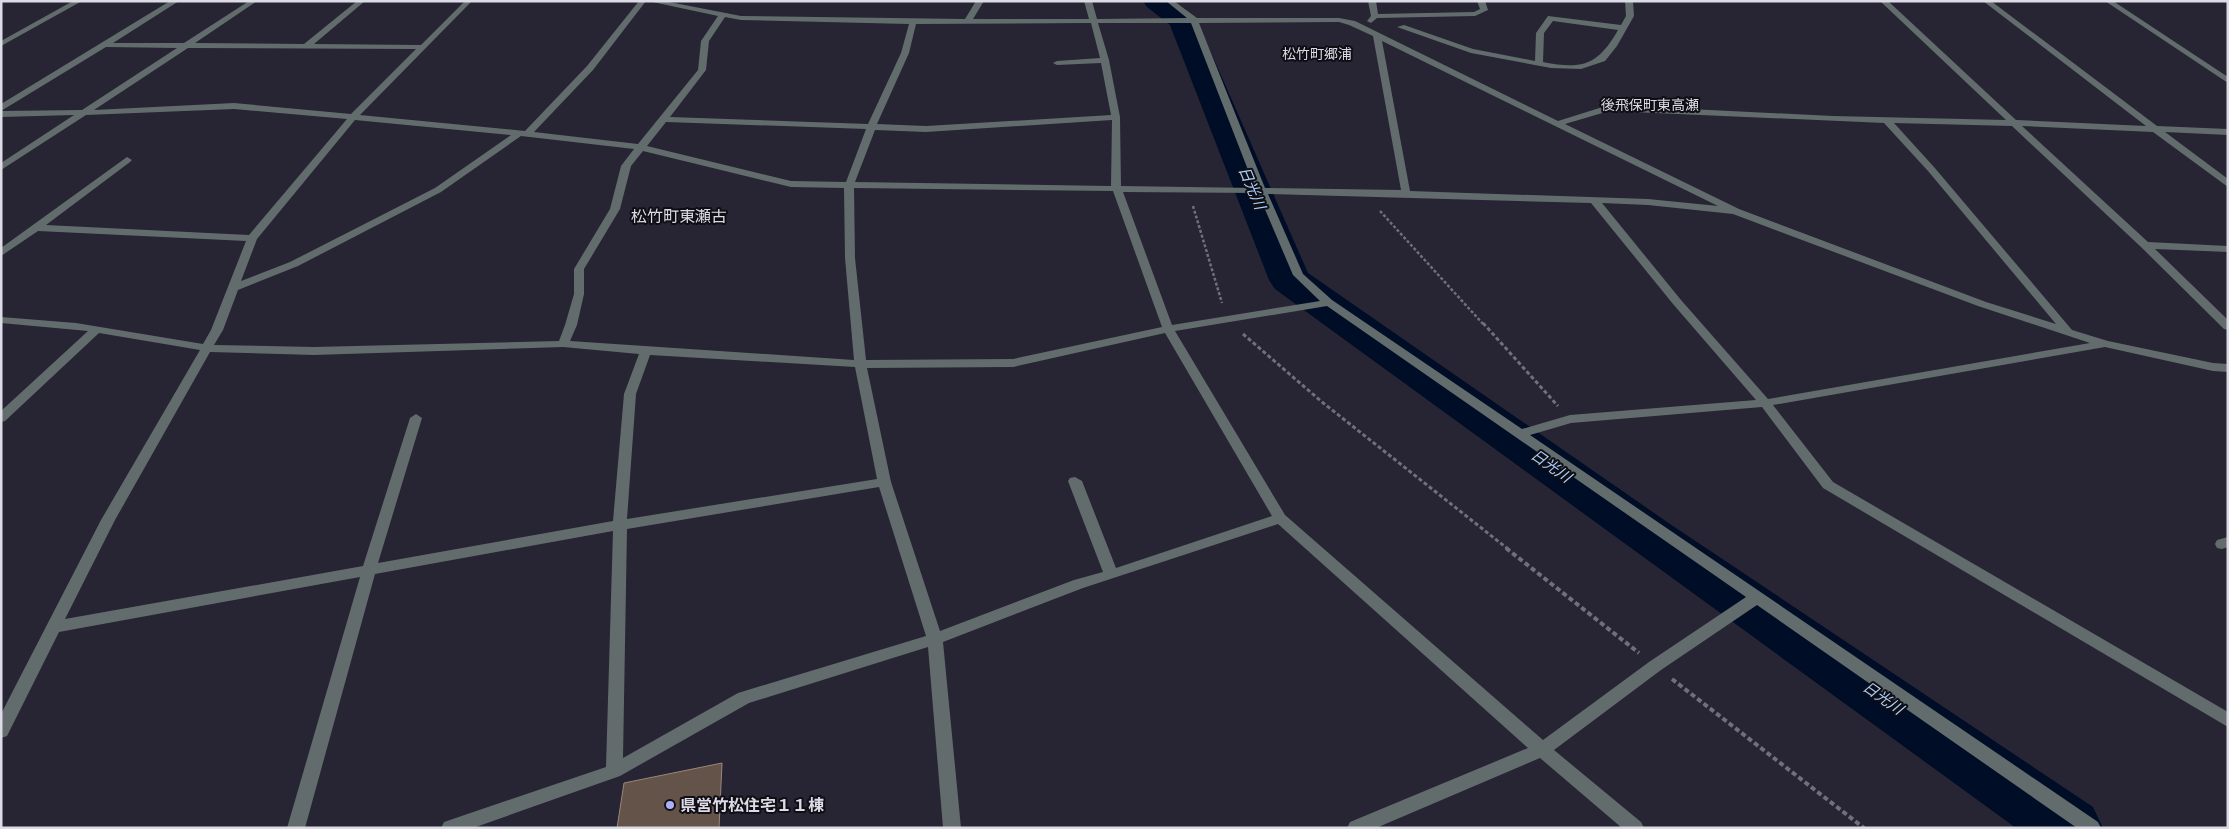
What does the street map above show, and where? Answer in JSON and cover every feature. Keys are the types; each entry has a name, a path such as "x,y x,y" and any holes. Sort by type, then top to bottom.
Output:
{"street":[{"path":"1,44 79,1"},
{"path":"1,108 176,1"},
{"path":"1,166 254,1"},
{"path":"306,47 362,1"},
{"path":"1,731 108,520 217,330 252,238 354,116 468,1"},
{"path":"232,288 294,264 438,190 522,134 590,68 643,1"},
{"path":"651,1 722,16 913,22 1339,20 1352,23 1734,211 1889,271 2069,334 2105,344 2213,367 2228,368"},
{"path":"967,23 980,1"},
{"path":"1088,1 1105,60 1116,117 1116,187 1168,329 1280,518 1542,750 1635,828"},
{"path":"1170,1 1186,20 1255,190 1298,275 1323,304 1520,434 1750,601 2092,828"},
{"path":"1365,29 1375,16 1372,1"},
{"path":"1375,16 1475,14 1484,10 1481,1"},
{"path":"1401,27 1471,51 1539,64 1581,67 1602,59 1630,16 1629,1"},
{"path":"1883,1 2145,245 2228,327"},
{"path":"1986,1 2158,129 2228,184"},
{"path":"2108,1 2228,81"},
{"path":"563,344 571,325 579,294 579,269 615,209 626,166 639,147 665,119 702,70 702,49 706,37 722,16"},
{"path":"1539,64 1540,33 1551,18 1623,28"},
{"path":"913,22 905,53 871,128 849,186 850,258 860,364 884,482 935,639 952,828"},
{"path":"1377,36 1406,193"},
{"path":"106,45 422,47"},
{"path":"1057,63 1105,60"},
{"path":"1,114 131,112 234,106 354,116 639,147 791,184 1188,188 1406,193 1648,202 1734,211"},
{"path":"1556,124 1609,108 1887,121 2014,123 2228,132"},
{"path":"665,119 926,129 1116,117"},
{"path":"1887,121 1931,169 2069,334"},
{"path":"1,253 127,160"},
{"path":"1594,200 1677,302 1765,403 1828,485 2228,720"},
{"path":"36,228 252,238"},
{"path":"2145,245 2228,249"},
{"path":"1,320 97,329 207,348 314,351 563,344 646,352 860,364 1013,362 1168,329 1228,321 1323,304"},
{"path":"1,418 97,329"},
{"path":"1520,434 1570,419 1765,403 2105,344"},
{"path":"614,771 620,525 630,394 646,352"},
{"path":"296,828 369,570 416,418"},
{"path":"1075,481 1111,575"},
{"path":"55,627 620,525 884,482"},
{"path":"450,828 614,771 744,698 935,639 1079,584 1280,518"},
{"path":"1356,828 1542,750 1655,666 1750,601"}],"path":[{"path":"1188,188 1228,321 1322,402 1655,666 1864,828"},
{"path":"1363,192 1570,419"}],"building":[{"name":"県営竹松住宅１１棟","path":"722,763 719,828 617,828 624,783"}],"waterway":[{"name":"日光川","path":"1157,1 1184,23 1290,280 1651,537 2069,828"}],"place":[{"name":"県営竹松住宅１１棟","path":"670,805"}],"district":[{"name":"松竹町郷浦","path":"1317,54"},
{"name":"後飛保町東高瀬","path":"1650,105"},
{"name":"松竹町東瀬古","path":"679,216"}]}
